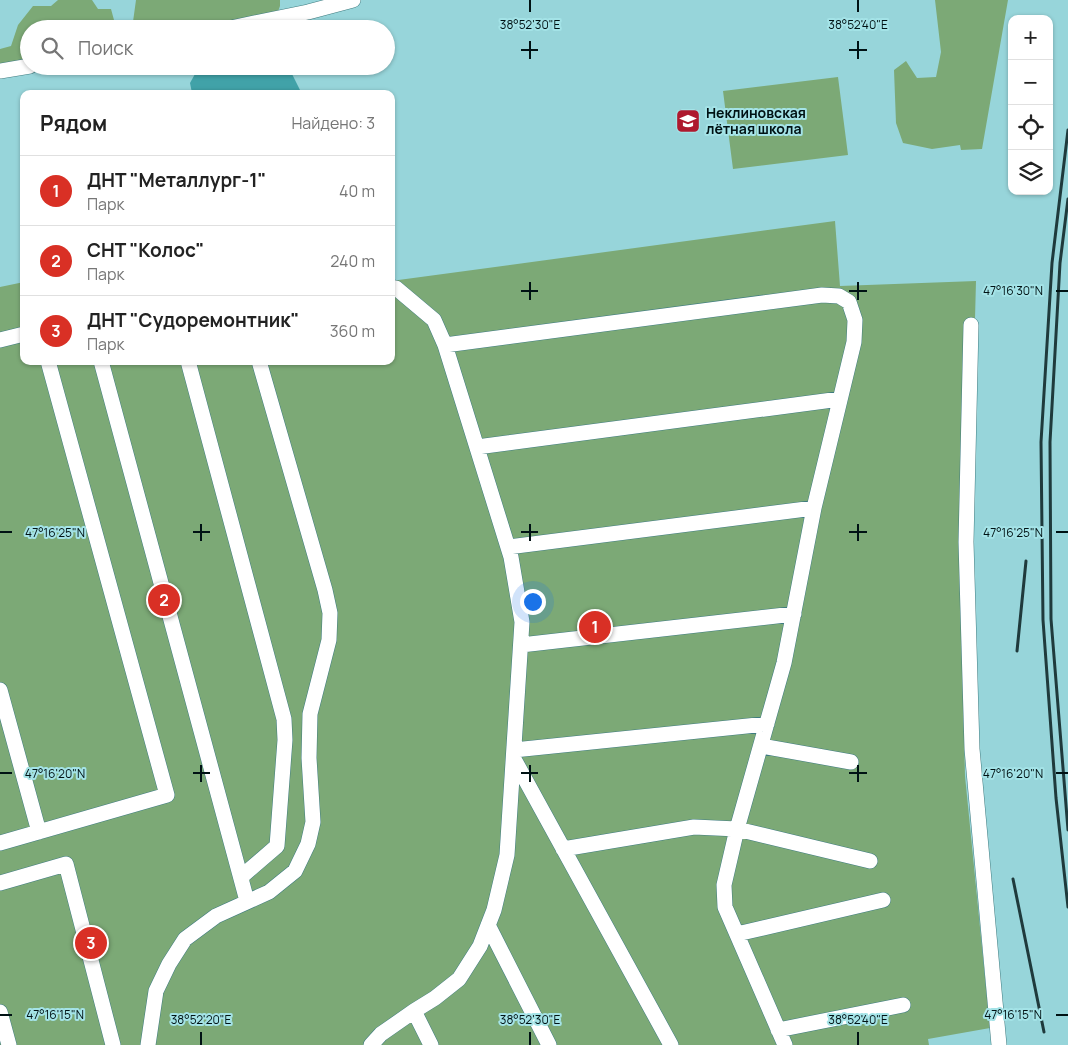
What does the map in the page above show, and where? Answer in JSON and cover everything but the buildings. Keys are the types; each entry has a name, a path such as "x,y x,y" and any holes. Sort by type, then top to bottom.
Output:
{"street":[{"path":"269,20 353,0"},
{"path":"0,70 20,67"},
{"path":"371,1045 381,1034 435,998 459,979 480,946 494,910 507,855 522,622 511,557 445,345 434,320 395,288"},
{"path":"445,345 822,295 839,296 849,302 855,320 854,342 814,508 784,663 737,828 724,885 725,906 785,1045"},
{"path":"971,325 966,542 972,749 999,1045"},
{"path":"0,340 20,335"},
{"path":"0,843 167,795 49,365"},
{"path":"102,365 248,901"},
{"path":"189,365 284,720 285,740 276,846 241,877"},
{"path":"148,1045 156,991 168,964 185,939 216,916 270,892 295,871 308,844 313,822 309,758 310,714 329,640 330,613 260,365"},
{"path":"477,447 840,399"},
{"path":"508,547 814,508"},
{"path":"521,645 794,614"},
{"path":"0,690 39,832"},
{"path":"514,755 767,724"},
{"path":"761,746 851,762"},
{"path":"514,755 671,1045"},
{"path":"563,848 694,827 737,828 870,861"},
{"path":"0,883 66,864 113,1045"},
{"path":"737,934 883,900"},
{"path":"488,925 548,1045"},
{"path":"778,1030 903,1005"},
{"path":"414,1011 431,1045"},
{"path":"0,1012 9,1045"}],"green space":[{"path":"58,0 92,0 98,9 111,9 114,20 22,20 33,6 51,6"},
{"path":"136,0 280,0 275,20 133,20"},
{"path":"935,0 1008,0 982,149 961,150 960,145 932,149 903,143 896,123 894,70 906,61 917,78 936,77 941,52"},
{"path":"20,22 20,66 0,69 0,49 11,46"},
{"path":"838,77 848,155 733,169 723,91"},
{"path":"835,221 840,286 976,281 975,319 959,509 965,776 990,1028 928,1039 929,1045 0,1045 0,287 20,283 20,365 395,365 395,280"}],"water":[{"path":"194,75 292,75 300,90 191,90 190,83"}],"railway":[{"path":"1068,130 1052,263 1041,442 1043,620 1056,798 1068,907"},
{"path":"1068,199 1060,263 1050,442 1051,619 1068,830"},
{"path":"1017,651 1026,561"},
{"path":"1013,879 1044,1032"}],"place":[{"name":"Неклиновская лётная школа","path":"688,121"},
{"name":"СНТ \"Колос\"","path":"164,600"},
{"name":"ДНТ \"Металлург-1\"","path":"595,627"},
{"name":"ДНТ \"Судоремонтник\"","path":"91,943"}]}
